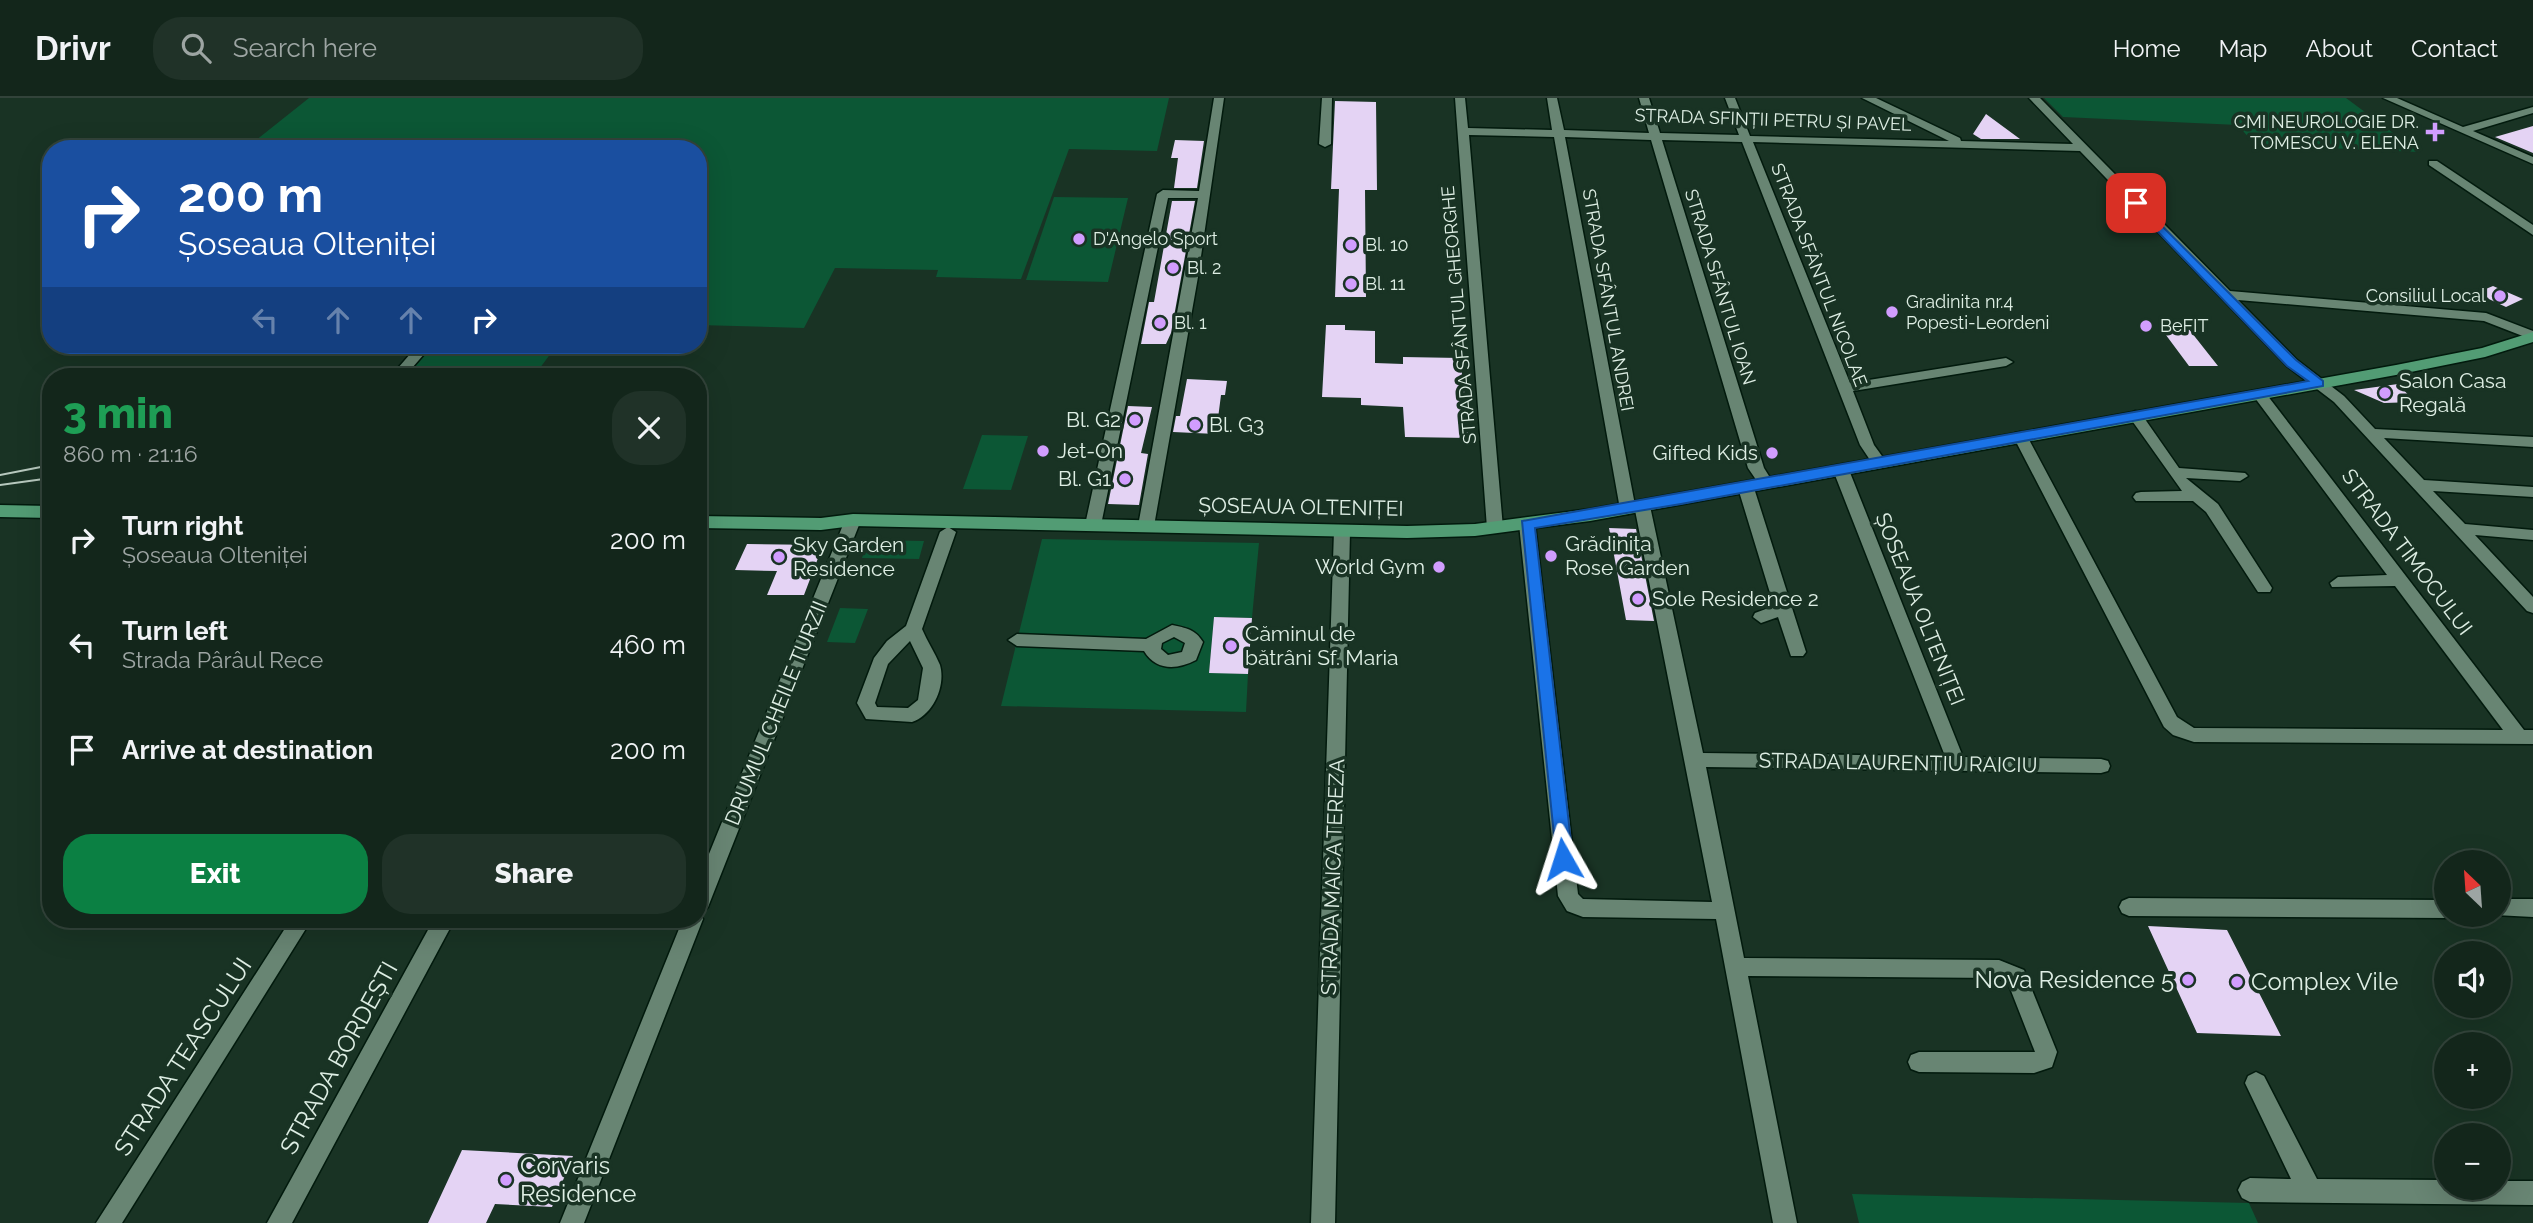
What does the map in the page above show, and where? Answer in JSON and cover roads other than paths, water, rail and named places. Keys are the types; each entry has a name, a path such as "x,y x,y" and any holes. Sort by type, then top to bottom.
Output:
{"main road":[{"name":"ȘOSEAUA OLTENIȚEI","path":"707,522 821,524 853,520 1443,532 1495,528 1635,508 2471,355 2533,336"},
{"path":"0,497 42,497"},
{"name":"ȘOSEAUA OLTENIȚEI","path":"707,510 825,514 853,520"},
{"path":"0,511 42,512"}],"street":[{"path":"1146,526 1219,98"},
{"path":"1325,144 1327,98"},
{"name":"STRADA SFÂNTUL GHEORGHE","path":"1460,98 1495,528"},
{"name":"STRADA SFÂNTUL ANDREI","path":"1552,98 1635,508"},
{"name":"STRADA SFÂNTUL IOAN","path":"1644,98 1756,468 1766,484"},
{"name":"STRADA SFÂNTUL NICOLAE","path":"1730,98 1867,445 1879,463"},
{"path":"1867,98 1962,143"},
{"path":"2034,98 2292,363 2319,383 2371,433 2533,607"},
{"path":"2388,98 2533,161"},
{"path":"2463,130 2533,110"},
{"name":"STRADA SFINȚII PETRU ȘI PAVEL","path":"1462,131 2083,148"},
{"path":"2433,163 2533,231"},
{"path":"1093,525 1163,194 1204,194"},
{"path":"2226,295 2486,317 2533,336"},
{"path":"405,368 417,354"},
{"path":"1844,388 2006,362"},
{"name":"STRADA TIMOCULUI","path":"2259,394 2400,580 2526,737"},
{"path":"2135,415 2174,473 2212,508 2264,588"},
{"path":"2371,433 2533,442"},
{"name":"STRADA TIMOCULUI","path":"2020,436 2170,722 2186,733 2526,737"},
{"name":"ȘOSEAUA OLTENIȚEI","path":"1841,470 1958,764"},
{"path":"2174,473 2240,476"},
{"path":"2420,485 2533,492"},
{"path":"1746,488 1797,652"},
{"path":"2141,496 2197,496"},
{"path":"1635,508 1695,760 1785,1223"},
{"name":"DRUMUL CHEILE TURZII","path":"707,885 853,520"},
{"path":"1527,524 1568,896 1574,905 1583,908 1725,911"},
{"path":"2460,529 2533,535"},
{"name":"STRADA MAICA TEREZA","path":"1323,1223 1342,531"},
{"path":"913,629 932,668 927,703 912,715 872,714 866,703 877,668 893,645 913,629 948,532"},
{"path":"2338,583 2400,580"},
{"path":"2513,585 2533,586"},
{"path":"1761,617 1784,609"},
{"path":"1017,640 1152,645"},
{"name":"STRADA LAURENȚIU RAICIU","path":"1695,760 2101,766"},
{"path":"2129,907 2434,909"},
{"path":"2511,908 2533,908"},
{"name":"STRADA TEASCULUI","path":"108,1223 296,928"},
{"name":"STRADA BORDEȘTI","path":"279,1223 440,928"},
{"path":"572,1223 690,928"},
{"path":"1736,967 1999,969 2016,977 2046,1052 2044,1060 2034,1063 1919,1062"},
{"path":"2256,1083 2310,1191"},
{"path":"2250,1190 2533,1193"}],"tram line":[{"path":"0,475 42,467"},
{"path":"0,485 42,479"}],"place":[{"name":"CMI NEUROLOGIE DR. TOMESCU V. ELENA","path":"2435,132"},
{"name":"D'Angelo Sport","path":"1079,239"},
{"name":"Bl. 10","path":"1351,245"},
{"name":"Bl. 2","path":"1173,268"},
{"name":"Bl. 11","path":"1351,284"},
{"name":"Consiliul Local","path":"2500,296"},
{"name":"Gradinita nr.4 Popesti-Leordeni","path":"1892,312"},
{"name":"Bl. 1","path":"1160,323"},
{"name":"BeFIT","path":"2146,326"},
{"name":"Salon Casa Regală","path":"2385,393"},
{"name":"Bl. G2","path":"1135,420"},
{"name":"Bl. G3","path":"1195,425"},
{"name":"Jet-On","path":"1043,451"},
{"name":"Gifted Kids","path":"1772,453"},
{"name":"Bl. G1","path":"1125,479"},
{"name":"Grădinița Rose Garden","path":"1551,556"},
{"name":"Sky Garden Residence","path":"779,557"},
{"name":"World Gym","path":"1439,567"},
{"name":"Sole Residence 2","path":"1638,599"},
{"name":"Căminul de bătrâni Sf. Maria","path":"1231,646"},
{"name":"Nova Residence 5","path":"2188,980"},
{"name":"Complex Vile","path":"2237,982"},
{"name":"Corvaris Residence","path":"506,1180"}]}
